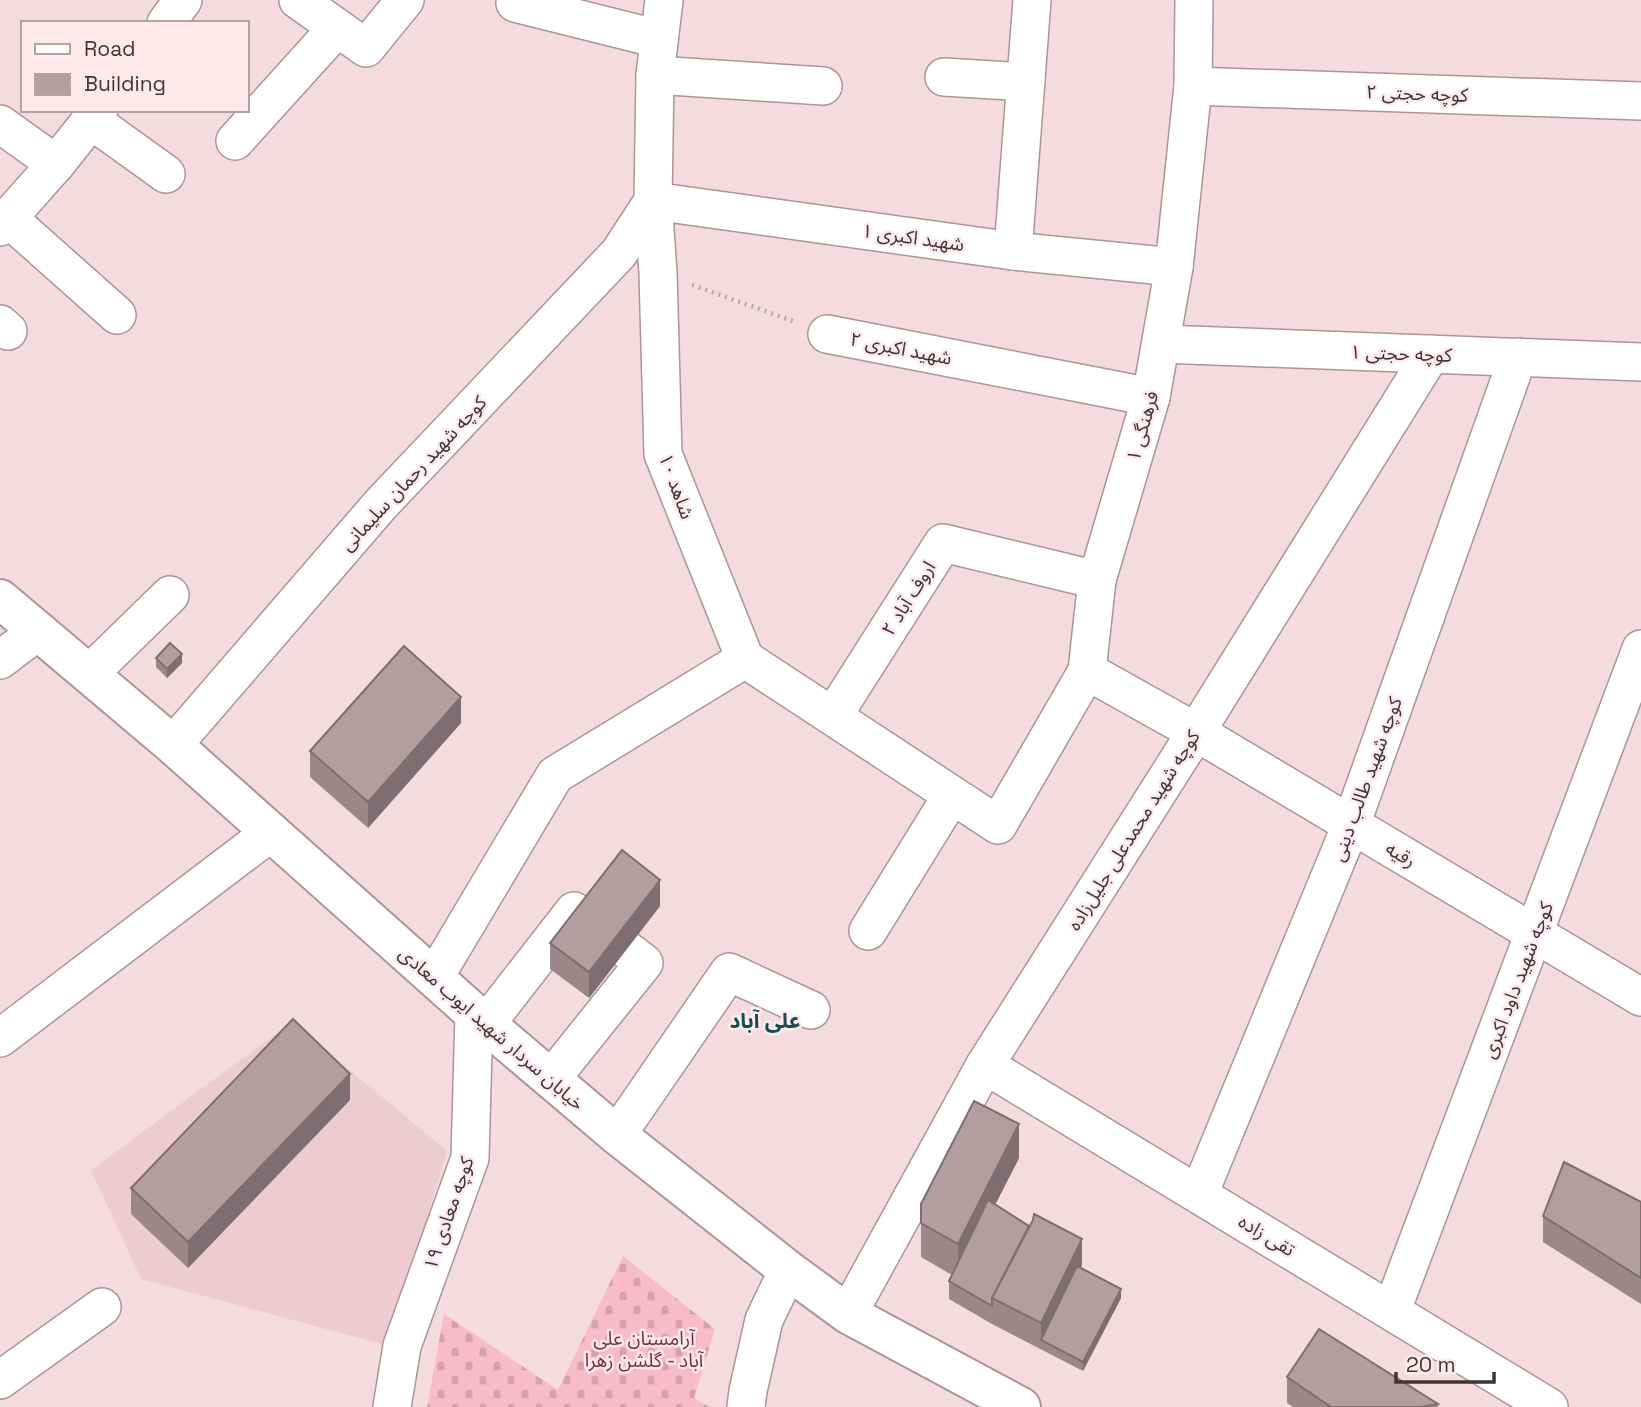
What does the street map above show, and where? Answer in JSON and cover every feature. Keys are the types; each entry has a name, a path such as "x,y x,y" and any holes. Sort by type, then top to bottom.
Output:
{"main road":[{"name":"خیابان سردار شهید ایوب معادی","path":"0,599 173,745 480,1019 617,1135 848,1314 1006,1404"}],"street":[{"path":"167,21 183,0"},
{"path":"298,0 366,48 405,0"},
{"name":"شاهد ۱۰","path":"664,0 655,75 653,201 658,273 663,454 745,659"},
{"path":"1013,251 1032,0"},
{"name":"فرهنگی ۱","path":"952,795 998,825 1087,671 1097,580 1151,397 1162,345 1174,267 1193,86 1194,0"},
{"path":"515,3 659,39"},
{"path":"235,141 337,29"},
{"path":"655,75 823,86"},
{"path":"944,76 1026,82"},
{"name":"کوچه حجتی ۲","path":"1193,86 1641,101"},
{"path":"117,315 4,223 95,115 166,174"},
{"path":"0,124 56,164"},
{"name":"شهید اکبری ۱","path":"653,201 1013,251 1174,267"},
{"name":"کوچه شهید رحمان سلیمانی","path":"173,745 381,504 619,253 653,201"},
{"name":"شهید اکبری ۲","path":"827,334 1151,397"},
{"name":"کوچه حجتی ۱","path":"1162,345 1641,362"},
{"name":"کوچه شهید محمدعلی جلیل‌زاده","path":"848,1314 985,1065 1432,354"},
{"name":"کوچه شهید طالب دینی","path":"1199,1194 1351,825 1518,357"},
{"name":"اروف آباد ۲","path":"833,716 943,543 1097,580"},
{"path":"89,674 170,595"},
{"path":"0,660 38,631"},
{"name":"کوچه شهید داود اکبری","path":"1392,1310 1641,649"},
{"path":"434,978 555,775 745,659 952,795 868,931"},
{"name":"رقیه","path":"1087,671 1196,732 1641,997"},
{"path":"0,1038 270,833"},
{"path":"480,1019 574,911 587,921"},
{"path":"551,1079 644,963 626,950"},
{"path":"617,1135 729,972 811,1010"},
{"name":"کوچه معادی ۱۹","path":"392,1407 402,1346 470,1158 480,1019"},
{"name":"تقی زاده","path":"985,1065 1549,1407"},
{"path":"746,1407 764,1320 788,1270"},
{"path":"0,1380 102,1307"}],"path":[{"name":"شهید اکبری ۲","path":"658,273 827,334"}],"shaded area":[{"path":"292,1022 447,1151 389,1346 141,1279 91,1170"}],"green space":[{"name":"آرامستان علی آباد - گلشن زهرا","path":"623,1256 715,1329 694,1398 710,1407 427,1407 444,1314 558,1390"}],"building":[{"path":"170,643 182,654 167,669 156,658"},
{"path":"404,646 461,697 368,802 310,751"},
{"path":"622,850 660,880 589,972 550,943"},
{"path":"293,1019 350,1074 188,1242 131,1188"},
{"path":"974,1101 1019,1124 958,1244 921,1223 921,1204"},
{"path":"1564,1162 1641,1202 1641,1278 1543,1216"},
{"path":"988,1200 1029,1226 992,1298 992,1306 949,1281"},
{"path":"1034,1214 1082,1239 1041,1323 992,1298"},
{"path":"1077,1266 1121,1289 1083,1362 1041,1340"},
{"path":"1319,1329 1438,1404 1421,1407 1331,1407 1287,1377"}],"district":[{"name":"علی آباد","path":"765,1021"}]}
